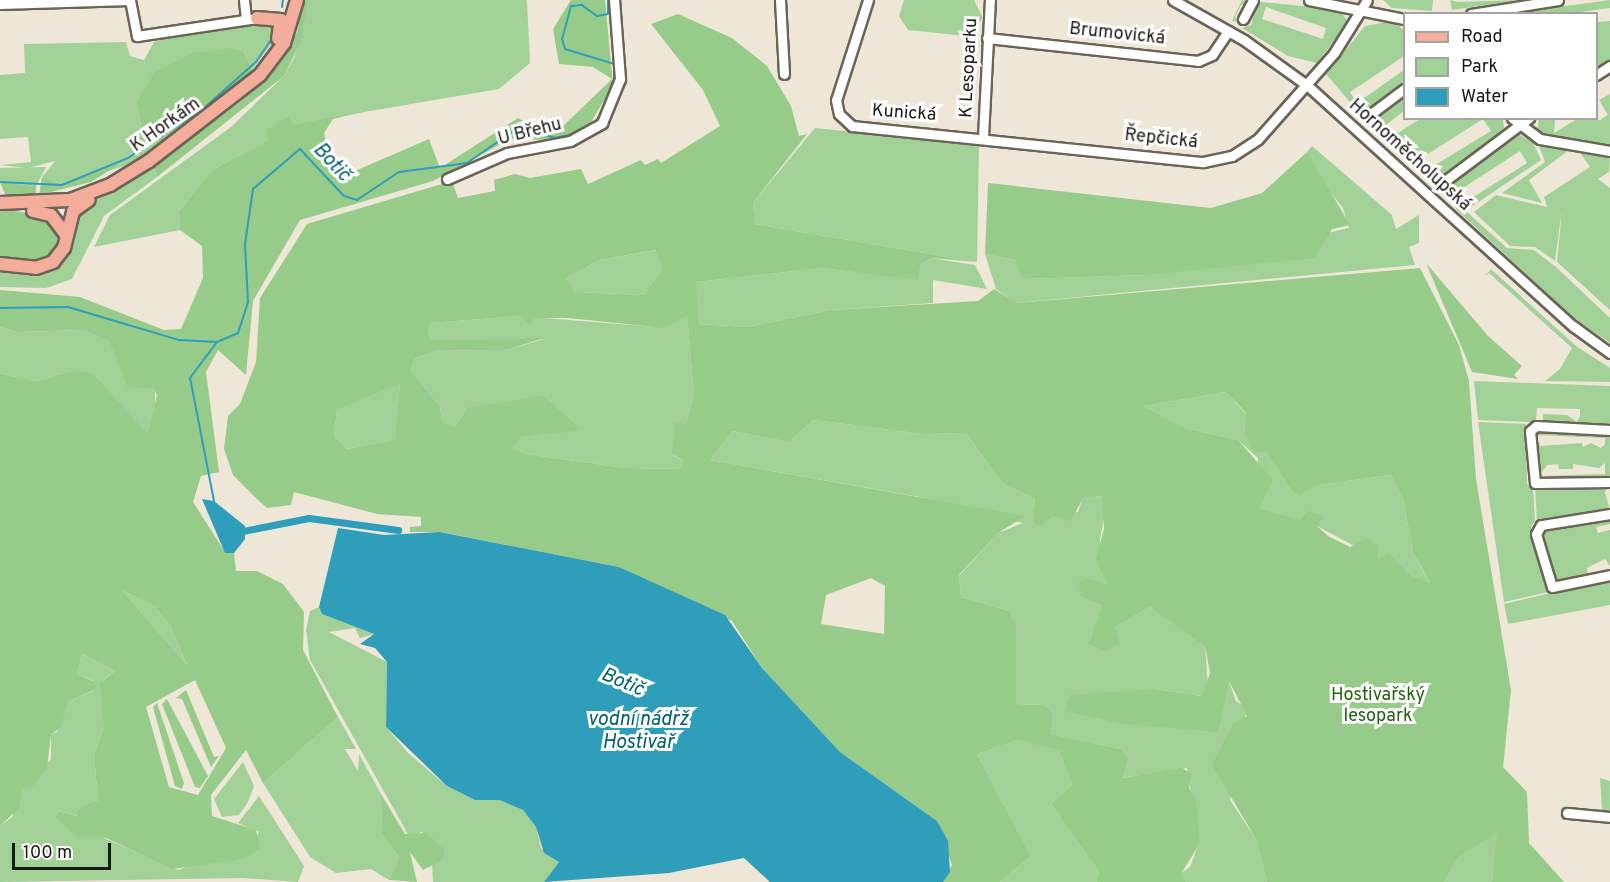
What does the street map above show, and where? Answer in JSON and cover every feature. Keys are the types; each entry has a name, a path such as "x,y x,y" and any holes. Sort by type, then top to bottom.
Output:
{"main road":[{"path":"255,18 284,12 289,0"},
{"name":"K Horkám","path":"1,203 61,202 110,185 238,95 284,43 297,0"},
{"path":"238,95 282,29 280,19 255,18"},
{"path":"0,264 45,266 62,252 75,208 110,185"},
{"path":"1,203 51,215 66,235"}],"street":[{"path":"0,4 130,0 137,36 255,18 244,0"},
{"name":"U Břehu","path":"447,179 507,153 570,141 602,123 620,79 614,0"},
{"path":"780,0 784,74"},
{"name":"Kunická","path":"868,0 837,97 841,117 857,127 983,137"},
{"name":"K Lesoparku","path":"983,137 990,0"},
{"name":"Hornoměcholupská","path":"1173,0 1228,31 1308,86 1573,326 1610,353"},
{"path":"1243,19 1253,0"},
{"path":"1309,0 1366,4 1403,20"},
{"path":"1483,12 1558,0"},
{"name":"Řepčická","path":"983,137 1215,161 1254,143 1308,86 1366,4"},
{"name":"Brumovická","path":"987,38 1198,61 1212,55 1228,31"},
{"path":"1368,116 1403,90"},
{"path":"1514,120 1540,140 1610,151"},
{"path":"1442,183 1528,120"},
{"path":"1610,430 1536,426 1530,431 1535,483 1610,482"},
{"path":"1610,514 1541,525 1536,534 1552,587 1610,575"},
{"path":"1577,814 1578,804"},
{"path":"1567,813 1610,817"}],"green space":[{"path":"304,0 308,0 301,41 284,76 157,177 153,166 240,102 277,67 297,32"},
{"path":"308,0 527,0 530,63 499,89 294,124 289,117 268,140 212,170 179,211 180,230 94,247 110,215 231,127 284,76 295,56"},
{"path":"571,0 605,0 613,85 587,129 556,140 510,139 433,181 300,220 253,301 246,375 218,350 206,372 219,472 201,476 193,502 225,552 234,553 236,571 257,571 283,584 304,612 303,650 338,717 263,783 246,750 211,795 212,816 256,830 260,849 243,859 173,869 106,838 77,837 55,817 58,811 77,816 80,806 98,801 94,755 104,729 100,683 115,671 82,654 77,674 95,682 96,689 69,701 60,728 51,735 47,768 33,786 22,788 19,808 0,826 0,374 37,381 75,370 92,373 148,434 157,395 154,389 127,386 109,340 82,330 18,332 0,327 0,290 80,297 164,330 181,329 203,278 202,246 180,230 179,211 212,170 268,140 267,130 289,116 294,124 366,111 333,119 324,133 328,156 355,171 429,139 440,168 518,118 540,131 562,127 612,79 593,67 559,64 553,29","holes":["122,590 155,607 170,625 187,665","195,680 226,748 198,795 169,787 146,707"]},
{"path":"904,0 974,0 983,18 967,36 908,30 899,16"},
{"path":"1242,0 1340,10 1348,22 1317,63 1288,56 1242,28 1251,25 1258,2 1241,5 1235,17 1247,24 1232,21","holes":["1266,7 1326,28 1323,39 1262,19"]},
{"path":"1383,0 1433,0 1432,11 1392,8"},
{"path":"1450,0 1457,2 1520,0 1452,10"},
{"path":"1610,0 1610,8 1581,12 1521,12"},
{"name":"Hostivařský lesopark","path":"678,14 732,38 767,66 791,106 799,136 807,134 753,203 755,224 977,262 931,258 921,264 918,280 822,268 696,282 698,324 747,327 831,310 978,301 994,289 1017,303 1420,268 1459,345 1469,381 1476,479 1511,690 1503,767 1527,792 1529,843 1564,882 1492,882 1497,833 1458,858 1444,882 1267,882 1256,839 1212,765 1233,724 1247,716 1229,681 1218,732 1124,724 1064,711 1070,695 1155,689 1202,696 1210,673 1205,646 1150,607 1115,627 1119,643 1106,652 1089,644 1102,606 1081,597 1079,583 1086,578 1107,584 1096,559 1104,529 1102,496 1083,498 1071,521 1054,516 1040,526 1033,523 1035,499 1003,484 966,433 923,434 813,420 789,442 732,431 710,460 1025,516 998,533 959,575 961,597 1010,611 1016,624 1016,704 1044,705 1053,713 1050,734 1121,749 1128,759 1122,778 1182,768 1192,774 1189,788 1196,800 1200,843 1181,874 1186,882 1096,882 1099,872 1051,804 1073,785 1059,750 1018,740 977,754 1031,856 1000,882 943,882 952,865 937,821 840,752 762,668 732,621 619,567 441,532 410,532 410,527 421,526 421,517 377,514 294,492 291,505 267,508 257,499 233,475 224,449 228,416 240,404 256,362 260,298 307,224 452,181 458,198 495,191 494,180 515,174 530,178 581,169 588,184 641,160 645,165 658,159 661,163 720,126 703,90 651,24","holes":["656,250 662,269 644,295 575,292 566,279 599,260","687,315 694,394 686,424 675,423 672,453 683,461 681,469 625,468 526,454 512,448 522,437 582,430 543,396 467,408 455,426 442,422 440,406 411,371 415,358 439,350 503,351 544,338 436,340 429,338 430,323 520,316 530,325 535,318 568,318 664,328","400,383 395,440 347,449 334,437 337,410","1226,392 1246,413 1244,434 1255,452 1267,452 1291,490 1300,495 1319,485 1391,475 1403,499 1413,552 1430,583 1412,576 1389,554 1377,558 1379,546 1367,538 1350,547 1328,536 1317,526 1323,516 1308,511 1300,520 1259,508 1273,480 1238,440 1189,429 1144,406","871,578 885,586 884,634 821,624 826,595"]},
{"path":"275,19 276,37 252,70 244,52 204,52 163,144 124,166 64,185 42,177 55,161 28,168 0,165 31,162 28,137 0,139 0,75 25,73 24,44 126,42 130,56 144,60 154,42 205,27"},
{"path":"1393,21 1403,29 1403,57 1350,92 1357,103 1403,71 1403,84 1371,108 1356,109 1326,74 1365,26"},
{"path":"1610,21 1610,61 1598,68 1598,22"},
{"path":"231,48 244,52 252,70 237,84 163,144 143,130 137,102 155,72 193,53"},
{"path":"1610,94 1610,146 1543,135 1537,130 1539,120 1555,120 1554,133 1575,120 1600,120 1608,115 1599,100"},
{"path":"1403,97 1403,112 1386,125 1393,136 1418,120 1481,120 1423,157 1430,168 1491,131 1484,120 1503,120 1504,128 1445,174 1430,176 1378,128 1379,115"},
{"path":"815,128 979,145 977,262 755,224 753,203"},
{"path":"1520,135 1533,142 1541,160 1468,209 1451,195 1454,180","holes":["1520,151 1527,163 1467,201 1460,190"]},
{"path":"1538,143 1569,150 1529,180 1542,203 1502,193 1545,162"},
{"path":"1312,146 1392,215 1396,229 1419,215 1419,243 1409,247 1415,265 1016,303 996,289 985,254 1015,260 1024,279 1146,275 1349,228 1343,208 1313,171 1307,152"},
{"path":"1579,151 1610,155 1609,172 1598,179 1610,188 1610,310 1557,262 1562,209 1555,261 1535,247 1510,246 1474,212 1496,195 1547,207 1544,197 1590,167"},
{"path":"1307,152 1350,225 1332,229 1315,258 1146,275 1023,279 1015,260 985,254 988,183 1211,208 1262,193"},
{"path":"121,163 91,182 39,195 42,177 64,185"},
{"path":"153,166 157,177 104,216 72,279 46,288 0,287 0,270 38,274 58,267 70,250 73,220 85,205"},
{"path":"46,167 36,186 0,182 0,168"},
{"path":"0,182 36,186 36,195 5,194"},
{"path":"1450,197 1507,248 1534,250 1557,268 1610,318 1610,343 1573,317 1457,210"},
{"path":"0,209 43,215 60,233 56,251 34,262 0,258"},
{"path":"657,250 662,269 644,295 574,292 566,279 599,260"},
{"path":"931,258 975,265 987,289 933,280 933,303 831,310 747,327 698,324 694,313 696,282 822,268 918,279 921,264"},
{"path":"1426,263 1488,336 1522,366 1514,375 1518,379 1472,372"},
{"path":"1491,269 1576,346 1610,368 1610,382 1545,381 1560,369 1572,348 1489,273 1485,276"},
{"path":"687,314 694,394 686,424 675,424 675,456 683,461 682,469 625,468 526,454 511,448 522,437 582,429 467,408 455,426 442,422 440,406 411,371 415,358 439,350 503,351 544,339 436,340 429,338 430,323 520,316 656,327"},
{"path":"0,327 18,332 82,330 110,340 133,384 155,389 155,420 148,435 75,370 37,381 0,374"},
{"path":"1474,381 1610,386 1610,425 1478,420","holes":["1537,408 1580,409 1577,422 1567,415 1543,414 1543,420 1536,420"]},
{"path":"400,382 396,440 347,449 334,437 337,410"},
{"path":"1226,392 1246,414 1244,434 1267,451 1291,490 1300,494 1319,485 1391,475 1403,499 1413,552 1430,584 1412,576 1389,555 1377,558 1317,526 1259,508 1258,458 1238,440 1189,429 1144,406"},
{"path":"813,420 923,434 966,433 1003,484 1035,499 1033,523 1040,525 1054,516 1078,512 1083,498 1102,496 1106,507 1100,540 1107,584 1097,584 1081,597 1102,606 1100,622 1115,627 1150,607 1191,633 1205,646 1208,687 1202,696 1155,689 1064,710 1224,696 1229,681 1236,701 1247,709 1230,800 1256,839 1267,882 1186,882 1180,874 1190,867 1199,843 1187,768 1121,778 1121,749 1049,734 1053,713 1044,705 1016,704 1016,624 1010,611 961,597 959,576 998,533 1023,523 920,497 710,460 732,431 789,442"},
{"path":"1478,422 1526,424 1527,484 1533,488 1535,521 1531,526 1548,592 1504,602"},
{"path":"1538,430 1610,433 1610,477 1539,480 1538,439 1540,446 1582,443 1583,447 1591,443 1601,448 1605,444 1605,438 1538,435","holes":["1605,463 1605,474 1539,476 1547,465 1558,464 1559,469 1573,469 1573,464 1599,468"]},
{"path":"1610,485 1605,492 1610,510 1537,521 1535,488"},
{"path":"1610,518 1610,524 1596,527 1598,533 1610,530 1610,566 1605,559 1587,568 1588,574 1610,571 1556,583 1541,533 1544,528"},
{"path":"1610,579 1610,605 1508,624 1504,604"},
{"path":"122,590 155,607 170,625 187,665"},
{"path":"319,607 322,614 374,634 360,638 355,628 329,632 387,662 386,727 408,753 447,786 475,800 499,800 523,810 536,827 541,848 559,862 544,882 433,882 432,862 443,860 438,844 422,832 409,836 310,660 306,630 310,611"},
{"path":"82,654 115,671 103,680 104,729 94,755 98,802 80,806 78,816 58,811 55,817 178,870 199,862 243,859 259,832 238,823 259,796 304,866 298,882 243,878 0,882 0,826 12,817 22,787 51,759 51,735 57,732 69,701 93,691 94,681 77,674"},
{"path":"186,690 214,757 219,756 211,767 182,699 176,698"},
{"path":"167,699 208,776 200,788 195,787 162,704"},
{"path":"157,703 184,783 182,789 175,786 153,707"},
{"path":"338,717 356,749 345,749 358,771 359,754 381,794 382,834 399,858 389,880 371,869 336,873 310,857 263,783"},
{"path":"1018,740 1059,749 1074,785 1051,804 1099,872 1096,882 1000,882 1031,856 977,754"},
{"path":"243,762 254,786 248,802 239,815 222,817 214,799"},
{"path":"1600,778 1610,781 1610,813 1584,811 1602,809"},
{"path":"381,794 405,834 426,833 445,850 443,860 423,870 410,852 417,882 389,880 399,858 382,834"},
{"path":"1498,832 1492,882 1444,882 1458,858"}],"water":[{"path":"202,499 214,501 245,526 245,539 234,553 225,553"},
{"name":"vodní nádrž Hostivař","path":"338,528 384,535 440,532 619,567 725,615 762,668 840,752 937,821 948,841 950,872 943,882 770,882 744,858 669,873 544,882 559,862 544,853 536,827 523,810 499,800 475,800 447,786 386,727 387,662 375,648 360,644 374,634 322,614 319,607"}],"waterway":[{"path":"282,7 283,0"},
{"name":"Botič","path":"608,0 608,14 597,16 582,5 571,6 562,39 565,49 614,64 614,83"},
{"path":"0,182 62,185 128,158 203,109 256,62 272,38"},
{"name":"Botič","path":"214,501 190,378 217,342 238,333 248,302 245,244 253,189 300,149 344,196 357,200 399,172 467,163 519,127 554,138 574,134 597,120 604,107"},
{"path":"0,308 68,307 179,340 217,342"},
{"path":"238,532 309,518 398,530"}]}
